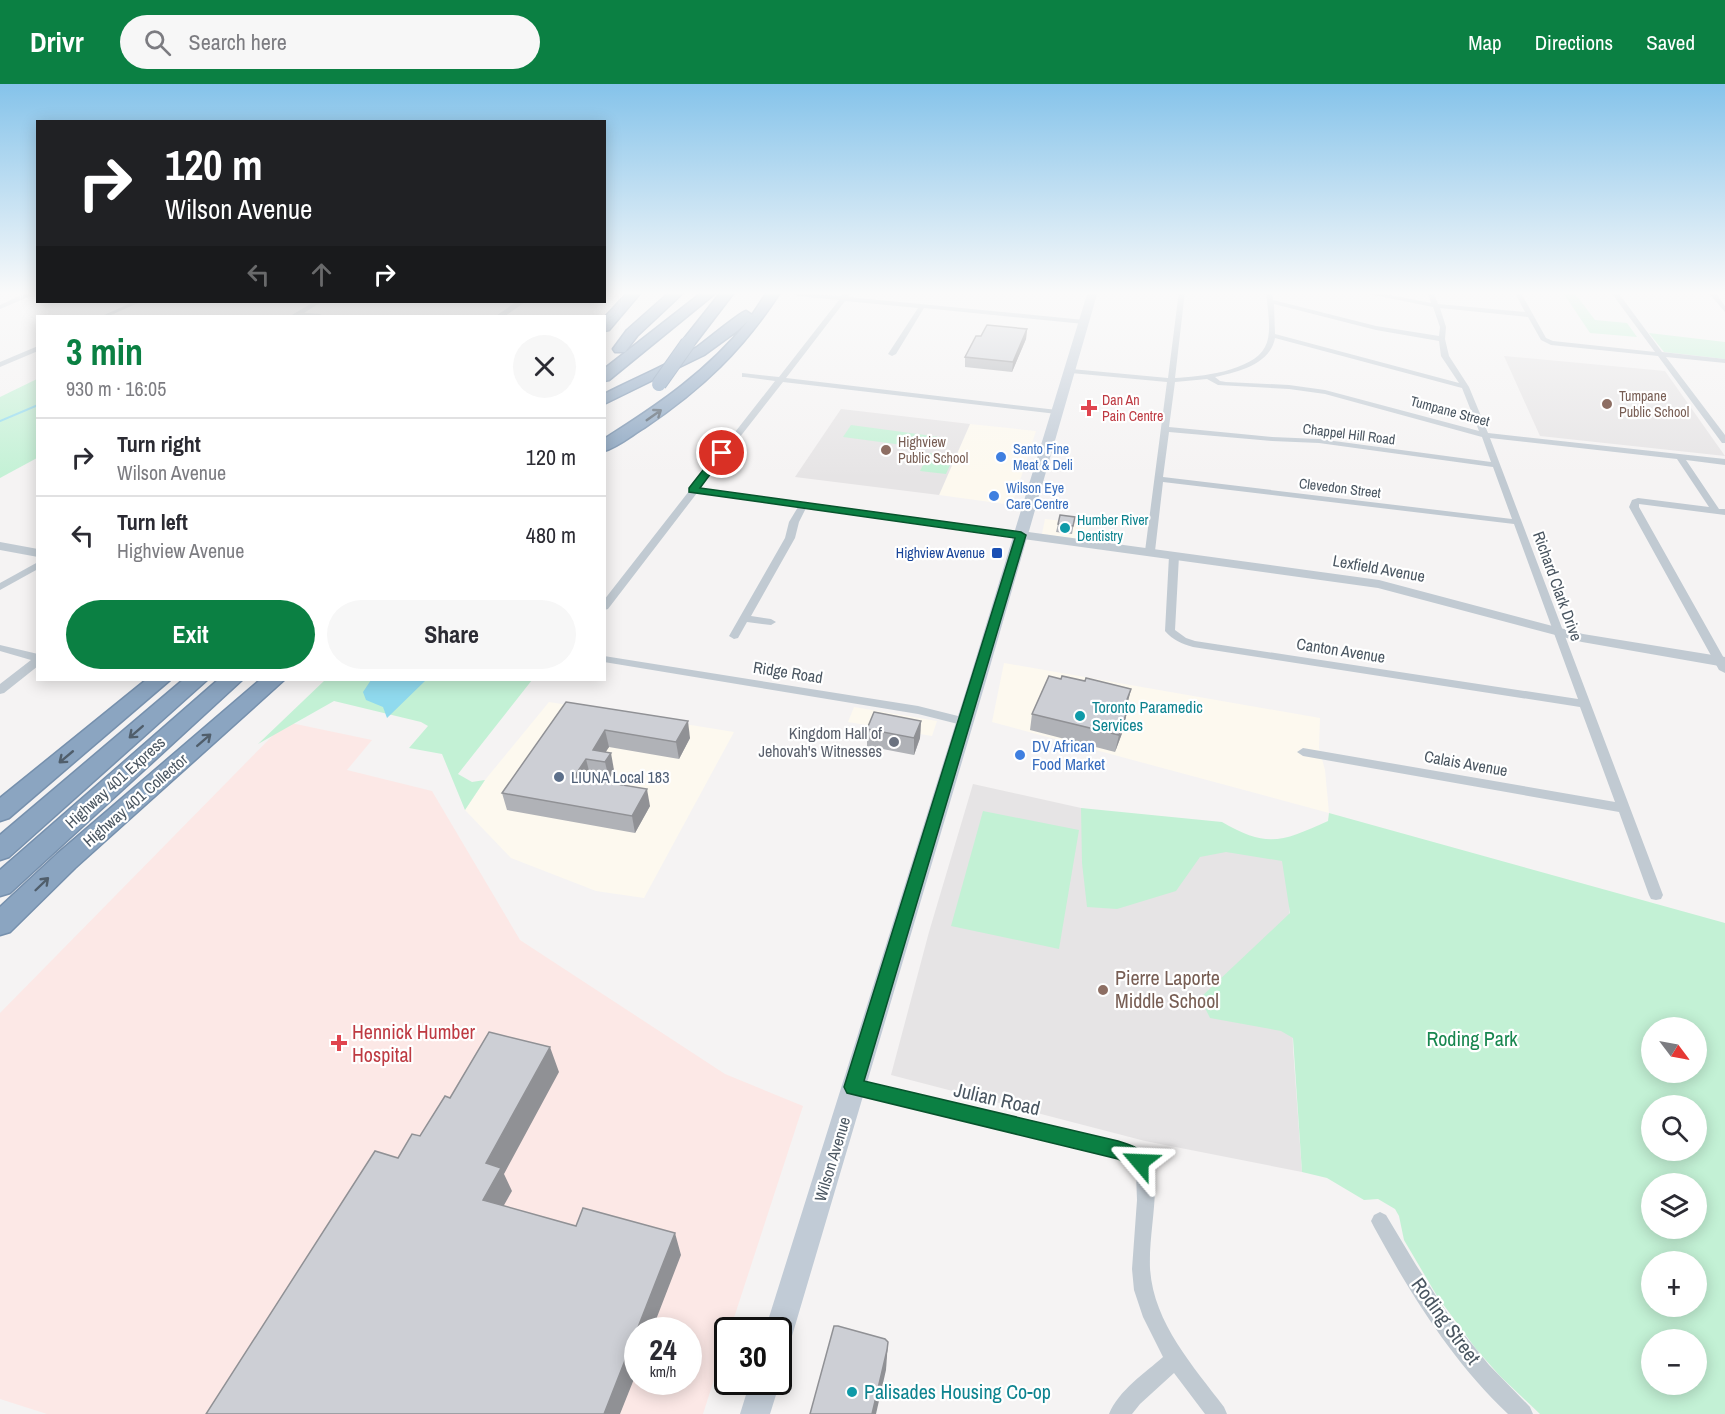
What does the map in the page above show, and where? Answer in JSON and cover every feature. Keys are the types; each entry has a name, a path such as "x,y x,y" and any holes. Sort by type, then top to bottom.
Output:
{"highway":[{"path":"606,375 634,353"},
{"path":"606,432 631,414 659,384 681,353"},
{"path":"606,399 693,353"},
{"path":"606,445 684,394 715,369 729,353"},
{"path":"0,812 158,681"},
{"name":"Highway 401 Express","path":"0,850 195,681"},
{"name":"Highway 401 Express","path":"0,886 230,681"},
{"name":"Highway 401 Collector","path":"0,924 66,861 272,681"}],"main road":[{"name":"Wilson Avenue","path":"784,1317 966,722 1076,353"},
{"path":"755,1414 761,1395"}],"street":[{"path":"0,365 27,353"},
{"path":"606,604 800,353"},
{"path":"1150,551 1175,353"},
{"path":"1071,371 1172,380 1234,370 1254,362 1263,353"},
{"path":"1338,353 1465,387"},
{"name":"Richard Clark Drive","path":"1444,353 1465,387 1485,435 1656,895"},
{"path":"1651,353 1725,361"},
{"path":"1660,354 1725,441"},
{"path":"745,375 1057,412"},
{"name":"Tumpane Street","path":"1208,376 1218,383 1289,387 1340,395 1485,435 1725,462"},
{"name":"Chappel Hill Road","path":"1164,429 1319,441 1495,465"},
{"path":"1678,456 1720,512"},
{"name":"Clevedon Street","path":"1160,479 1516,522"},
{"path":"693,490 1021,535"},
{"path":"1720,512 1638,501 1635,502 1634,507 1723,664"},
{"path":"734,636 790,538 794,522 803,506"},
{"name":"Lexfield Avenue","path":"1021,535 1379,584 1582,638 1723,664"},
{"path":"0,546 36,554"},
{"name":"Canton Avenue","path":"1174,556 1170,631 1182,640 1193,644 1585,704"},
{"path":"0,587 36,566"},
{"path":"744,618 771,622"},
{"path":"0,648 36,657"},
{"name":"Ridge Road","path":"606,659 918,710 966,722"},
{"path":"0,690 36,662"},
{"name":"Calais Avenue","path":"1303,752 1624,808"},
{"name":"Julian Road","path":"854,1087 1130,1154 1140,1162 1146,1183 1141,1269 1147,1303 1164,1341 1177,1358"},
{"name":"Roding Street","path":"1380,1221 1436,1311 1475,1364 1523,1414"},
{"path":"1119,1414 1134,1397 1177,1358 1217,1414"}],"shaded area":[{"name":"Tumpane Public School","path":"1504,356 1665,371 1725,456 1540,436"},
{"name":"Highview Public School","path":"841,409 970,424 939,495 795,477"},
{"path":"970,424 1036,431 1012,505 939,495"},
{"path":"1045,519 1090,524 1086,540 1042,534"},
{"path":"1004,663 1320,718 1319,748 1325,770 1329,813 992,722"},
{"path":"549,702 734,732 644,898 596,891 511,858 465,810 485,780"},
{"path":"854,707 937,721 932,736 848,722"},
{"name":"Hennick Humber Hospital","path":"286,722 372,740 347,770 432,791 520,940 725,1074 803,1106 734,1317 714,1317 714,1380 703,1414 47,1414 0,1399 0,1013"},
{"name":"Pierre Laporte Middle School","path":"973,784 1288,854 1293,1048 1302,1172 1145,1141 891,1075 929,932"}],"green space":[{"path":"1673,353 1725,353 1725,359"},
{"path":"36,379 36,459 0,478 0,397"},
{"path":"851,425 940,437 933,449 843,437"},
{"path":"929,453 954,456 946,474 920,471"},
{"path":"324,681 531,681 458,774 472,782 485,780 465,810 442,754 409,748 428,726 421,722 334,701 258,744"},
{"name":"Roding Park","path":"1081,808 1222,822 1238,831 1264,839 1287,837 1299,833 1328,821 1329,813 1725,923 1725,1414 1540,1414 1500,1376 1476,1349 1437,1296 1404,1240 1399,1216 1395,1209 1378,1199 1364,1200 1327,1178 1302,1172 1293,1038 1281,1031 1210,1018 1200,998 1290,913 1282,861 1226,852 1200,857 1176,891 1117,909 1087,907 1082,863"},
{"path":"983,811 1079,830 1059,949 951,926"}],"water":[{"path":"370,681 425,681 387,718 383,707 366,700 363,692"}],"building":[{"path":"967,353 1017,353 1013,362 965,357"},
{"path":"1060,515 1075,517 1073,526 1058,524"},
{"path":"1049,676 1085,681 1086,678 1131,689 1123,710 1127,711 1119,735 1032,714"},
{"path":"566,702 688,721 676,742 605,730 593,750 611,753 605,762 586,759 574,777 647,789 632,816 502,793"},
{"path":"874,712 921,721 914,738 867,729"},
{"name":"Hennick Humber Hospital","path":"489,1032 550,1047 486,1163 501,1168 483,1200 576,1226 583,1208 675,1233 642,1317 624,1317 624,1363 604,1414 206,1414 375,1151 398,1158 412,1134 420,1136 445,1096 450,1098"},
{"name":"Palisades Housing Co-op","path":"834,1326 885,1339 888,1342 872,1414 810,1414"}],"waterway":[{"path":"0,421 36,406"}],"place":[{"name":"Tumpane Public School","path":"1607,404"},
{"name":"Dan An Pain Centre","path":"1089,408"},
{"name":"Highview Public School","path":"886,450"},
{"name":"Santo Fine Meat & Deli","path":"1001,457"},
{"name":"Wilson Eye Care Centre","path":"994,496"},
{"name":"Humber River Dentistry","path":"1065,528"},
{"name":"Highview Avenue","path":"997,553"},
{"name":"Toronto Paramedic Services","path":"1080,716"},
{"name":"Kingdom Hall of Jehovah's Witnesses","path":"894,742"},
{"name":"DV African Food Market","path":"1020,755"},
{"name":"LIUNA Local 183","path":"559,777"},
{"name":"Pierre Laporte Middle School","path":"1103,990"},
{"name":"Hennick Humber Hospital","path":"339,1043"},
{"name":"Palisades Housing Co-op","path":"852,1392"}],"route":[{"path":"722,453 693,490 1021,535 854,1087 1118,1150 1130,1154 1140,1162"}]}
